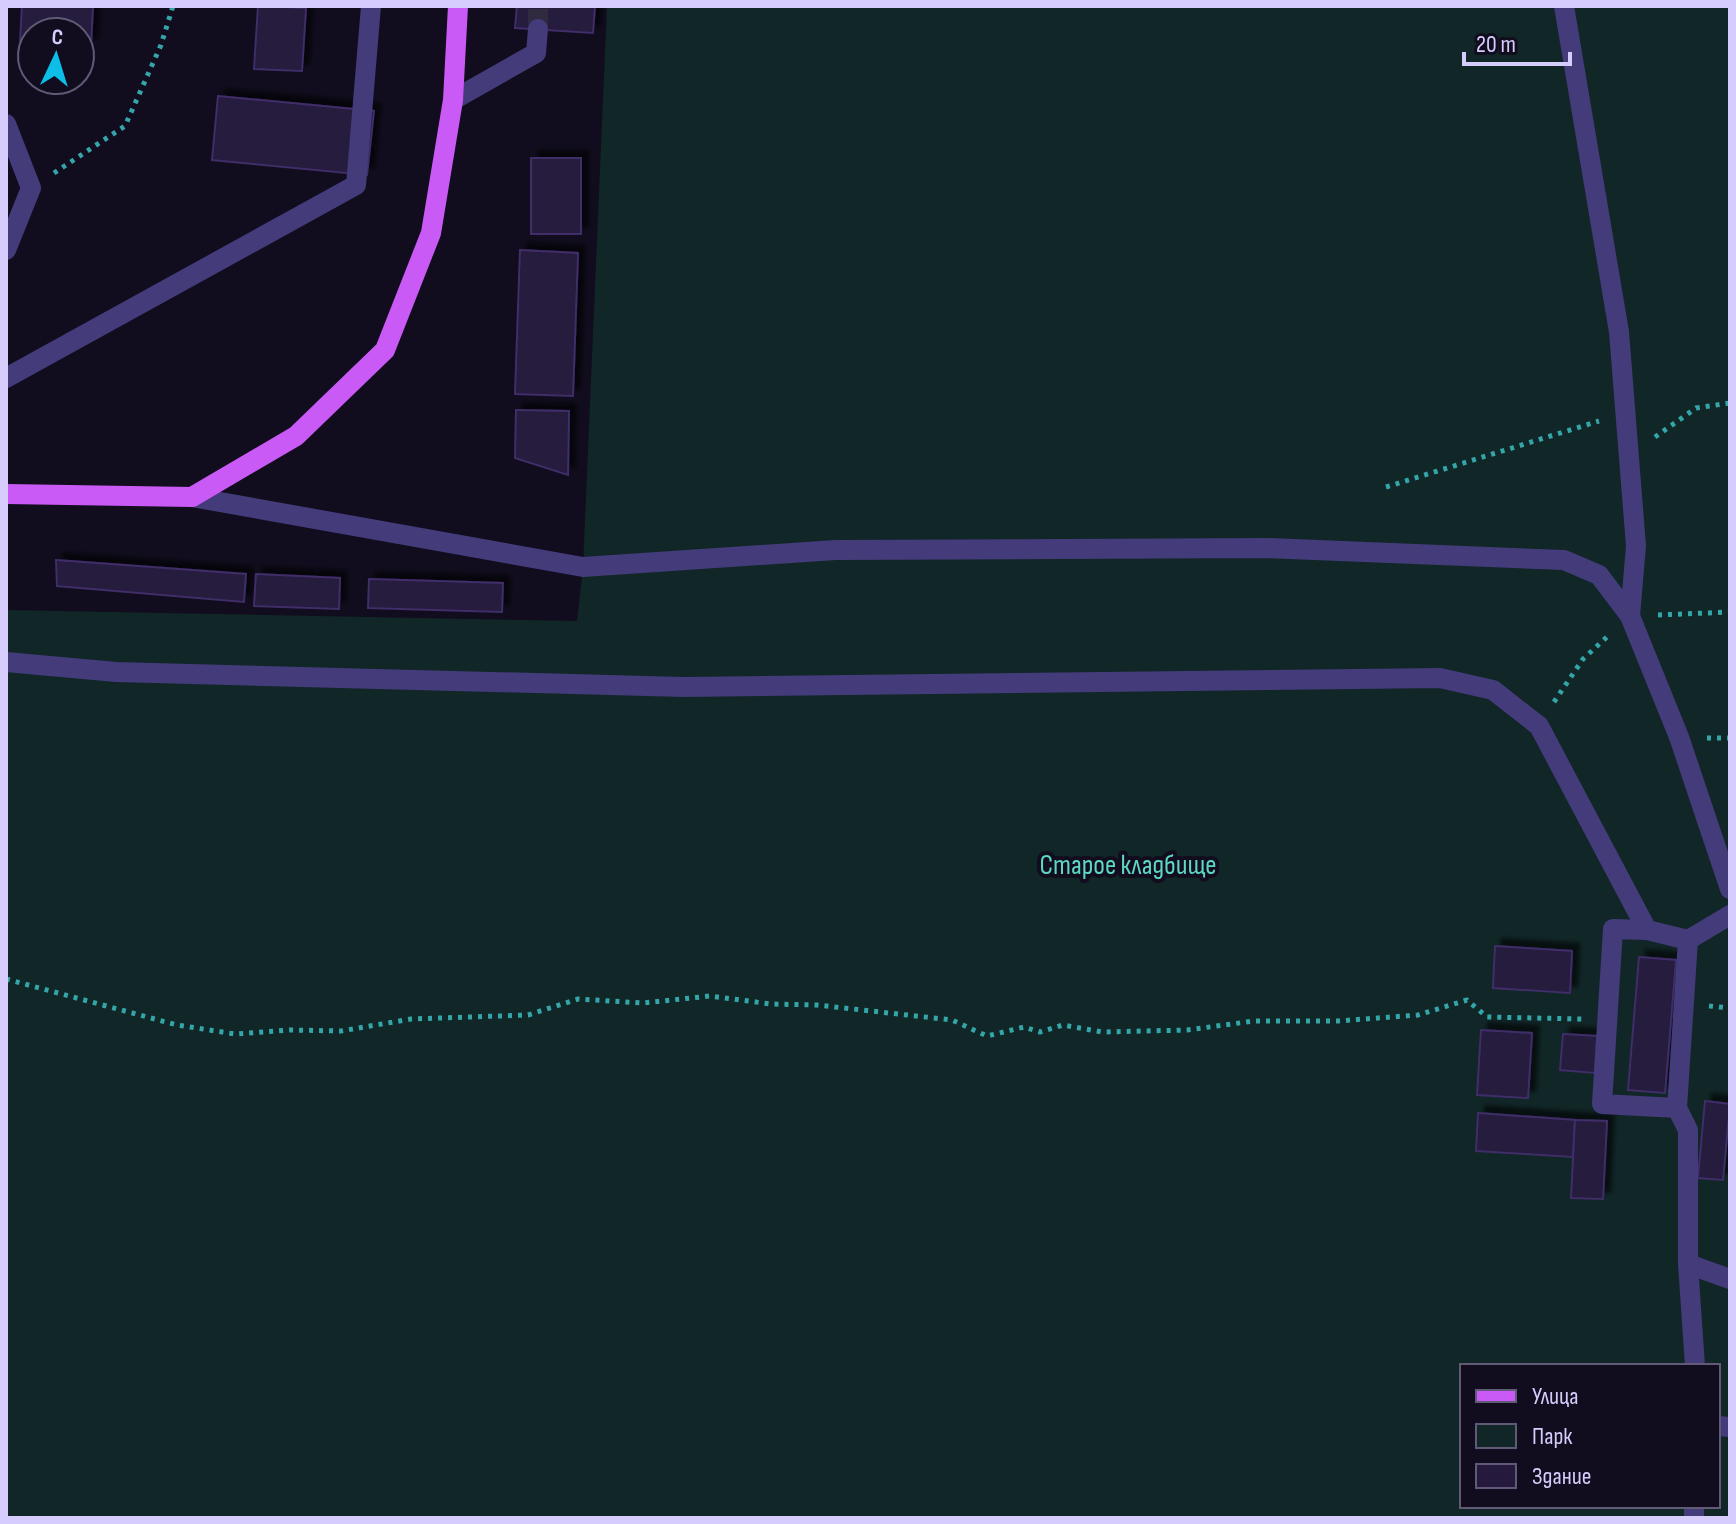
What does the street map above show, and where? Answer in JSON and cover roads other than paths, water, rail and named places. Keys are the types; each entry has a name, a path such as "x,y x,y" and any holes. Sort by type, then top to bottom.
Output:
{"main road":[{"path":"6,494 192,497 296,436 385,350 431,233 453,100 458,6"}],"lane":[{"path":"6,378 356,185 371,6"},
{"path":"1564,6 1619,332 1636,546 1630,616"},
{"path":"453,100 536,53 538,29"},
{"path":"6,124 31,188 6,250"},
{"path":"192,497 583,567 836,550 1267,548 1564,560 1599,575 1630,616 1679,737 1730,889"},
{"path":"6,662 116,672 684,687 1440,678 1493,690 1539,726 1647,930"},
{"path":"1677,1108 1602,1104 1613,929 1647,930 1688,940 1730,915"},
{"path":"1688,940 1677,1108 1688,1130 1688,1264 1695,1364"},
{"path":"1688,1264 1730,1279"}],"tunnel":[{"path":"538,6 538,29"}],"park label":[{"name":"Старое кладбище","path":"1128,864"}]}
